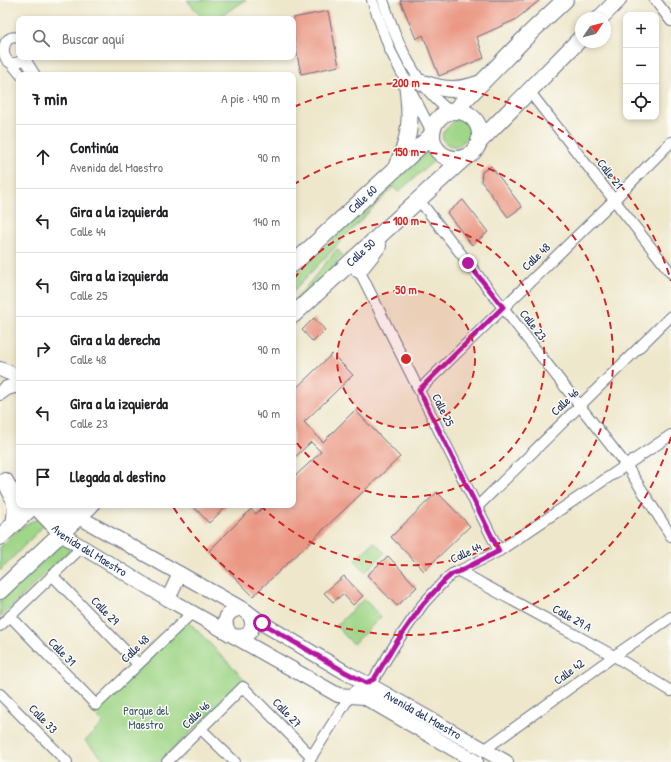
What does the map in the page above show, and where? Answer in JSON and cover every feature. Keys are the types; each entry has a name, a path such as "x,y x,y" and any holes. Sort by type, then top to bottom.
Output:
{"main road":[{"path":"565,0 532,31 483,83 452,111 444,114 438,119 434,125 432,134 433,141 440,152 451,158 464,158 474,151 480,141 575,44"},
{"path":"606,12 618,0"},
{"path":"393,172 403,152 409,133 410,116 407,83"},
{"path":"423,83 439,88 456,89 483,83"},
{"path":"452,111 466,113 475,120 480,130 480,141"},
{"name":"Calle 60","path":"296,261 432,134"},
{"name":"Calle 50","path":"296,313 356,264 399,218 464,158"},
{"path":"3,478 13,495 16,504 14,524"},
{"path":"0,537 31,508"},
{"path":"0,591 61,534 73,513 84,508"}],"street":[{"path":"372,0 390,50 432,134"},
{"path":"383,0 399,44 411,66 423,83 444,107 452,111"},
{"path":"656,0 671,21"},
{"path":"9,36 2,43 0,51 4,59 11,63 18,72"},
{"path":"11,63 19,62 21,60"},
{"path":"26,60 33,72"},
{"name":"Calle 21","path":"529,90 671,273"},
{"name":"Calle 48","path":"419,390 614,200 671,142"},
{"name":"Calle 23","path":"419,200 626,465"},
{"name":"Calle 25","path":"356,264 499,551"},
{"name":"Calle 46","path":"477,507 671,316"},
{"path":"0,369 16,376"},
{"path":"0,393 7,388 16,385"},
{"name":"Calle 44","path":"310,759 350,696 366,683 374,679 396,643 423,604 444,581 452,574 499,551 671,435"},
{"path":"626,465 671,536"},
{"path":"3,478 16,489"},
{"name":"Avenida del Maestro","path":"37,508 61,534 192,612 338,695 364,697 476,762"},
{"name":"Avenida del Maestro","path":"41,508 50,512 73,513 246,611 262,623 345,672 506,762"},
{"path":"0,626 82,547"},
{"name":"Calle 29 A","path":"460,571 614,656 671,691"},
{"path":"168,598 180,574"},
{"name":"Calle 29","path":"52,575 138,664"},
{"path":"237,609 246,611 252,618 253,622 250,631 243,636 232,635 225,622 229,614 237,609"},
{"name":"Calle 48","path":"96,705 192,612"},
{"name":"Calle 31","path":"10,616 96,705"},
{"name":"Calle 42","path":"484,750 614,656 671,617"},
{"name":"Calle 46","path":"167,762 243,687"},
{"name":"Calle 27","path":"243,687 310,759"},
{"name":"Calle 33","path":"0,694 62,760"},
{"path":"201,729 235,762"}],"green space":[{"path":"187,0 246,0 221,16 200,16"},
{"path":"459,118 468,123 471,132 470,136 458,146 451,146 444,142 442,136 443,132"},
{"path":"428,149 436,159 398,192 393,187 296,288 296,274"},
{"path":"337,249 343,256 296,304 296,299"},
{"path":"39,519 45,524 0,571 0,547 18,530 28,523"},
{"path":"374,542 385,553 365,572 355,560"},
{"path":"62,543 74,546 0,618 0,601"},
{"path":"364,599 381,617 353,644 336,626"},
{"name":"Parque del Maestro","path":"188,621 245,680 160,762 106,762 85,741 103,723 92,712"}],"building":[{"path":"400,0 540,0 515,20 477,37 484,58 439,76 423,35 416,39"},
{"path":"328,11 339,66 301,74 296,49 296,17"},
{"path":"491,166 522,207 508,217 481,181 482,172"},
{"path":"463,200 488,232 472,245 447,213"},
{"path":"314,318 325,330 313,342 302,330"},
{"path":"332,354 353,375 304,422 323,442 355,410 400,457 253,596 209,551 251,509 256,514 262,508 296,508 296,475 321,452 311,442 296,456 296,388"},
{"path":"437,492 470,526 424,571 391,537"},
{"path":"195,508 225,508 209,523"},
{"path":"388,556 417,587 397,606 367,575"},
{"path":"344,576 363,596 353,605 343,594 333,602 324,593"}],"route":[{"path":"262,623 366,683 374,679 396,643 423,604 444,581 452,574 499,551 419,390 503,307 468,263"}]}
